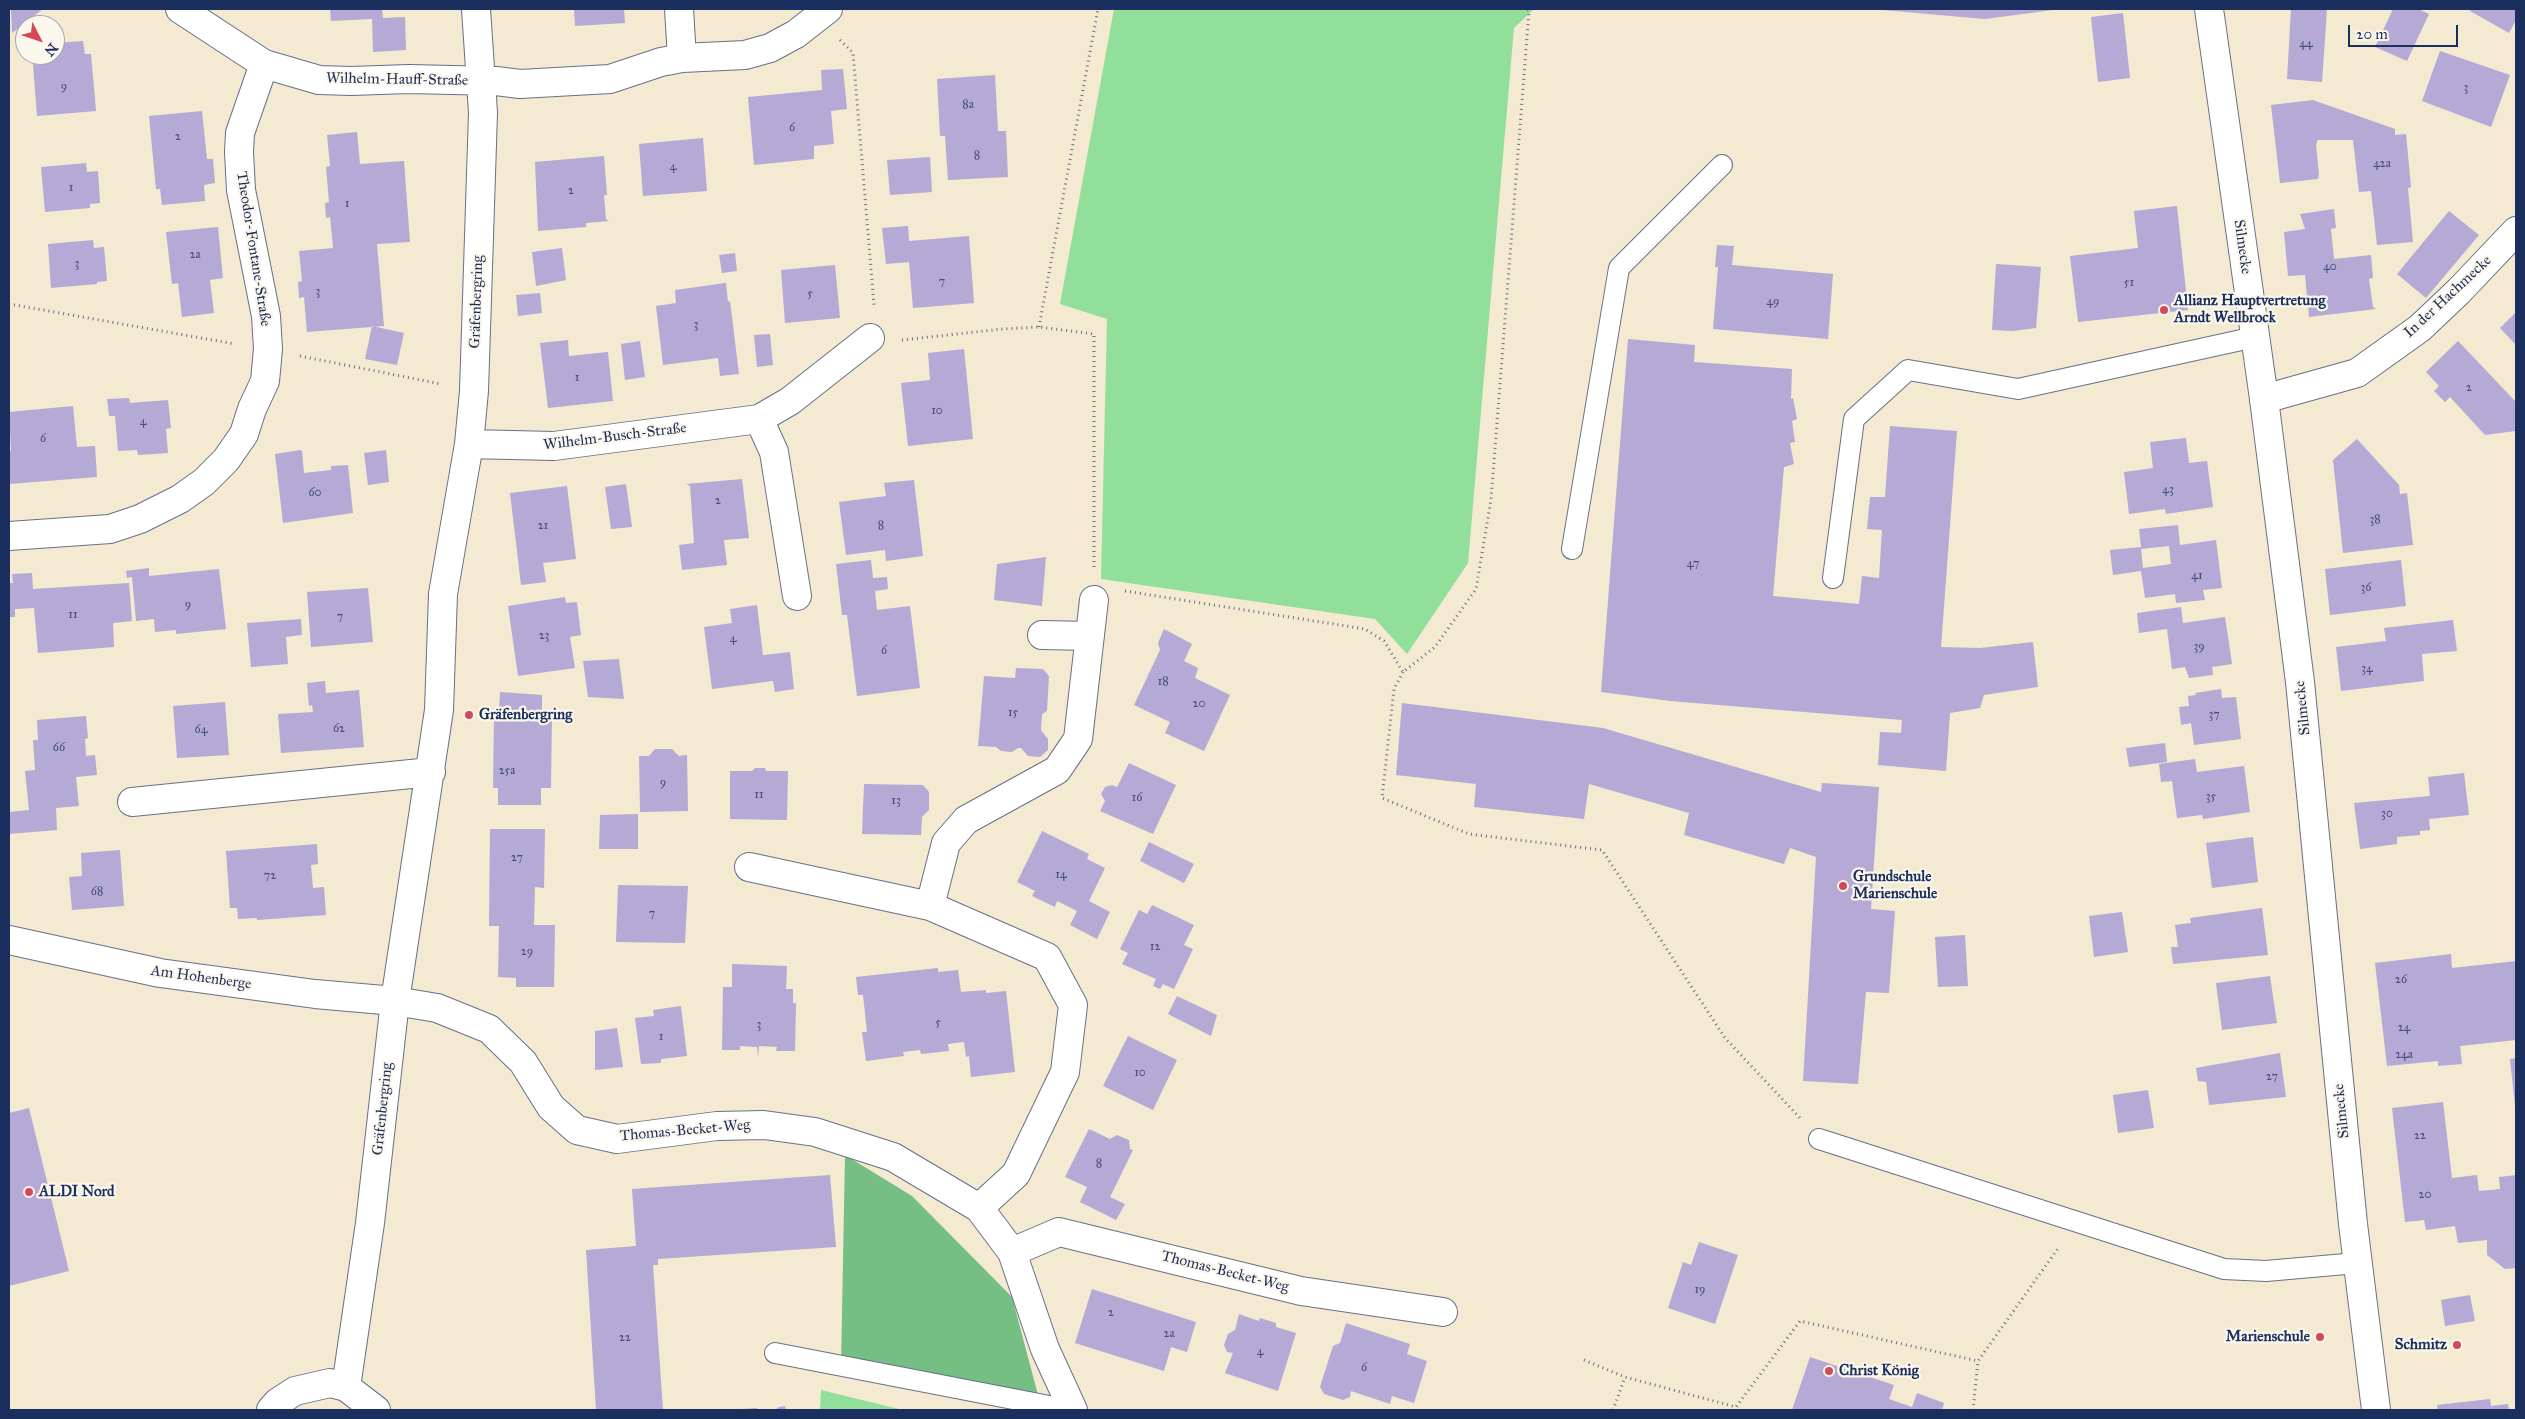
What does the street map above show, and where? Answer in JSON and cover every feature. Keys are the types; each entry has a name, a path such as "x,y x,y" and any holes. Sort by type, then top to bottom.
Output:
{"street":[{"name":"Wilhelm-Hauff-Straße","path":"180,9 264,64 319,80 410,79 520,84 610,79 661,62 682,58 745,55 770,48 796,34 823,13"},
{"name":"Gräfenbergring","path":"346,1387 370,1223 395,1001 439,710 443,594 470,444 474,391 483,82 476,9"},
{"path":"679,9 682,58"},
{"name":"Silmecke","path":"2209,9 2264,399 2300,682 2357,1264 2376,1410"},
{"name":"Theodor-Fontane-Straße","path":"9,536 110,529 140,519 180,499 204,482 226,460 244,434 252,409 265,381 268,349 266,316 241,190 240,132 264,64"},
{"name":"In der Hachmecke","path":"2264,399 2357,373 2420,328 2459,291 2516,231"},
{"name":"Wilhelm-Busch-Straße","path":"470,444 554,446 759,419 790,401 870,338"},
{"path":"759,419 774,452 796,596"},
{"path":"930,906 946,843 966,820 1057,770 1078,739 1094,594"},
{"path":"1042,634 1090,636"},
{"path":"132,802 431,772"},
{"path":"749,867 930,906 1047,957 1073,1005 1065,1072 1016,1174 979,1208"},
{"name":"Am Hohenberge","path":"9,940 160,973 315,994 395,1001"},
{"name":"Thomas-Becket-Weg","path":"395,1001 437,1008 490,1029 523,1062 550,1107 577,1130 617,1139 717,1126 764,1124 815,1132 893,1157 979,1208 1012,1252 1045,1349 1072,1410"},
{"name":"Thomas-Becket-Weg","path":"1012,1252 1059,1232 1300,1291 1443,1312"},
{"path":"271,1410 278,1402 295,1391 330,1383 346,1387 376,1410"}],"lane":[{"path":"1572,548 1619,268 1722,165"},
{"path":"1833,578 1854,419 1908,370 2018,389 2255,337"},
{"path":"1819,1139 2078,1220 2224,1269 2266,1271 2357,1264"},
{"path":"775,1353 1072,1410"}],"path":[{"path":"1039,327 1098,9"},
{"path":"1527,9 1529,11 1491,500 1476,589 1435,647 1403,672 1394,688 1382,798 1469,834 1602,850 1725,1038 1819,1139"},
{"path":"823,13 853,53 875,321 870,338 888,342 1003,329 1039,327 1094,334 1094,594 1365,629 1384,641 1403,672"},
{"path":"9,304 268,349 474,391"},
{"path":"1973,1410 1978,1361 2078,1220"},
{"path":"1584,1360 1625,1377 1736,1407 1800,1322 1978,1361"},
{"path":"1613,1410 1625,1377"}],"green space":[{"path":"1114,9 1534,9 1514,28 1468,563 1407,654 1375,619 1101,579 1107,319 1060,304"},
{"path":"845,1155 912,1196 1012,1297 1042,1410 841,1367"},
{"path":"821,1390 903,1410 820,1410"}],"building":[{"path":"11,9 43,9 35,15 15,15 15,31 12,33"},
{"path":"330,9 382,9 383,18 405,17 406,50 373,52 372,19 331,21"},
{"path":"574,9 624,9 625,23 575,26"},
{"path":"1871,9 2053,9 2053,10 1985,19"},
{"path":"2291,9 2327,9 2322,82 2287,79"},
{"path":"2393,9 2418,9 2429,14 2407,61 2375,47"},
{"path":"2471,9 2516,9 2516,20 2509,33 2470,11"},
{"path":"2123,13 2130,78 2098,82 2091,17"},
{"path":"83,41 85,54 91,54 96,111 37,116 33,65 65,65 65,42"},
{"path":"2440,51 2510,75 2491,127 2422,101"},
{"path":"843,69 847,109 831,111 834,144 814,146 814,159 754,165 748,97 822,90 821,70"},
{"path":"995,75 998,131 1006,131 1008,177 948,180 945,136 940,136 937,79"},
{"path":"2313,100 2395,129 2395,135 2406,134 2411,187 2408,188 2413,242 2377,245 2371,191 2359,192 2353,140 2318,140 2316,144 2318,179 2280,183 2271,105"},
{"path":"202,111 207,159 213,159 215,183 204,185 205,201 162,205 160,189 156,189 149,116"},
{"path":"357,132 360,164 404,161 410,242 377,244 384,326 307,332 304,297 299,298 298,282 302,281 299,251 333,248 330,217 326,218 325,203 329,202 326,167 330,166 327,135"},
{"path":"703,138 707,191 643,196 639,144"},
{"path":"604,156 607,195 604,195 606,219 609,221 586,223 586,227 538,231 535,162"},
{"path":"930,157 932,192 890,195 887,160"},
{"path":"86,163 87,172 98,171 100,203 90,204 90,208 45,212 41,167"},
{"path":"2177,206 2188,310 2078,322 2070,256 2138,248 2134,211"},
{"path":"2334,209 2336,228 2331,229 2334,259 2371,255 2373,278 2369,279 2373,307 2376,309 2309,317 2305,275 2288,276 2284,232 2305,229 2300,214"},
{"path":"2449,211 2479,235 2426,298 2397,274"},
{"path":"908,226 909,241 969,236 974,303 913,308 909,262 886,264 882,228"},
{"path":"218,227 223,278 210,280 214,313 182,317 178,283 172,284 166,232"},
{"path":"93,240 94,248 104,247 107,281 97,282 97,284 51,288 48,244"},
{"path":"1717,245 1734,246 1732,265 1833,274 1828,339 1713,329 1718,267 1715,267"},
{"path":"562,248 566,280 536,286 532,252"},
{"path":"735,253 737,271 722,273 719,255"},
{"path":"1996,264 2041,267 2036,328 2013,331 1992,330"},
{"path":"835,265 840,318 785,323 781,270"},
{"path":"726,283 739,374 720,376 718,358 663,365 656,306 676,303 675,290"},
{"path":"540,293 542,313 518,316 516,295"},
{"path":"2516,312 2516,345 2500,328"},
{"path":"372,326 404,333 397,365 365,359"},
{"path":"770,334 773,365 757,367 754,335"},
{"path":"1628,339 1695,345 1694,362 1792,369 1791,399 1793,398 1797,419 1792,421 1795,442 1790,443 1794,464 1784,467 1773,596 1859,604 1862,576 1879,578 1882,530 1867,529 1870,497 1885,497 1890,426 1957,431 1941,647 1980,648 2033,642 2038,687 1984,695 1980,708 1950,713 1946,771 1878,765 1880,732 1901,733 1902,720 1670,701 1601,692"},
{"path":"568,340 569,356 608,352 613,401 548,408 540,343"},
{"path":"640,341 645,377 625,380 621,344"},
{"path":"2458,341 2516,402 2516,431 2485,435 2450,397 2445,402 2434,391 2439,386 2426,372"},
{"path":"964,349 973,439 908,446 901,383 930,380 928,353"},
{"path":"129,398 130,403 168,400 171,428 166,429 168,453 138,455 137,450 118,451 115,416 109,416 107,399"},
{"path":"73,406 77,447 95,446 97,477 9,484 9,451 11,451 9,412"},
{"path":"2186,438 2189,463 2207,461 2213,507 2166,514 2165,509 2129,514 2124,472 2153,468 2150,442"},
{"path":"2357,439 2399,485 2400,494 2407,493 2413,545 2343,553 2333,460"},
{"path":"386,450 389,482 368,485 364,453"},
{"path":"302,451 304,473 331,470 331,466 348,465 353,513 283,523 275,454"},
{"path":"742,479 749,538 724,540 727,565 682,570 679,545 694,543 690,486 686,484"},
{"path":"914,480 923,556 886,561 885,550 846,555 839,502 886,496 884,483"},
{"path":"626,484 632,527 611,529 605,487"},
{"path":"567,486 576,559 543,563 546,582 521,585 510,493"},
{"path":"2178,525 2180,545 2216,540 2222,588 2203,590 2205,600 2176,603 2175,594 2145,598 2141,571 2113,575 2110,550 2141,547 2139,529","holes":["2169,546 2171,564 2143,568 2141,549"]},
{"path":"1046,557 1042,606 994,600 997,564"},
{"path":"871,560 873,578 887,577 888,589 875,591 877,610 910,606 920,688 857,696 847,615 842,615 836,564"},
{"path":"2401,560 2406,606 2330,615 2325,569"},
{"path":"149,568 149,576 219,569 226,629 176,634 176,630 155,632 154,619 136,621 132,577 127,578 126,571"},
{"path":"32,573 33,589 129,583 132,621 113,623 114,647 38,653 34,608 15,609 15,617 9,617 9,583 13,583 12,574"},
{"path":"368,588 373,642 311,647 307,592"},
{"path":"565,597 566,603 577,602 581,635 570,637 575,668 518,676 508,606"},
{"path":"757,605 763,655 790,652 794,689 775,692 773,681 712,689 704,627 732,623 730,609"},
{"path":"2181,607 2183,623 2225,617 2232,664 2212,667 2213,675 2189,678 2185,667 2172,669 2167,629 2139,633 2137,613"},
{"path":"301,619 302,635 286,637 288,664 251,667 247,623"},
{"path":"2453,620 2457,651 2422,654 2424,681 2341,691 2336,647 2386,641 2384,628"},
{"path":"1164,629 1192,644 1184,661 1198,668 1195,678 1230,695 1204,751 1165,733 1170,722 1134,705 1160,650 1158,643"},
{"path":"619,659 624,699 588,697 583,661"},
{"path":"1016,668 1043,669 1049,676 1047,711 1042,714 1041,730 1048,739 1048,750 1040,757 1028,756 1021,748 1012,752 1001,751 996,747 978,746 984,676 1015,678"},
{"path":"325,681 326,693 359,690 364,747 281,753 278,714 313,712 312,705 309,706 307,683"},
{"path":"2221,689 2222,698 2236,697 2241,739 2194,745 2191,723 2181,725 2179,707 2189,706 2188,696 2196,695 2195,693"},
{"path":"500,692 542,695 542,712 552,713 551,788 541,788 541,805 498,805 498,788 493,788 494,712 499,712"},
{"path":"225,702 229,755 177,758 173,706"},
{"name":"Grundschule Marienschule","path":"1402,703 1603,728 1821,792 1822,783 1879,787 1871,909 1895,911 1889,993 1866,992 1858,1084 1803,1081 1816,857 1790,848 1784,864 1684,835 1689,813 1589,784 1584,819 1474,807 1476,784 1396,775"},
{"path":"86,716 88,738 85,739 86,756 95,755 97,775 76,777 79,806 56,808 57,830 9,834 9,812 29,810 25,771 35,770 33,740 38,740 37,720"},
{"path":"2165,743 2167,762 2129,767 2126,748"},
{"path":"655,749 672,749 679,756 687,755 688,811 640,812 639,756 649,756"},
{"path":"2195,759 2197,772 2244,766 2250,812 2203,819 2202,815 2177,818 2172,781 2161,782 2159,764"},
{"path":"1129,763 1176,785 1153,834 1100,811 1105,801 1101,794 1105,787 1112,785 1117,787"},
{"path":"755,768 765,768 766,771 788,771 787,820 730,819 730,771 752,771"},
{"path":"2464,773 2469,815 2429,819 2430,830 2420,831 2420,835 2397,837 2397,844 2360,849 2354,803 2430,796 2428,777"},
{"path":"864,784 923,785 929,792 929,810 922,817 921,835 862,834"},
{"path":"638,814 638,849 599,849 600,815"},
{"path":"490,829 545,829 544,888 535,887 534,925 555,925 554,987 516,987 516,978 498,977 499,926 489,926"},
{"path":"1042,831 1089,854 1087,859 1105,868 1089,901 1110,912 1097,939 1070,925 1077,911 1057,901 1055,907 1032,896 1035,891 1017,882"},
{"path":"2253,837 2258,882 2212,888 2206,843"},
{"path":"1149,842 1194,864 1184,883 1140,861"},
{"path":"317,844 318,864 311,865 313,888 324,887 326,915 257,920 257,918 238,919 237,908 230,908 226,851"},
{"path":"120,850 124,906 72,910 69,877 82,876 81,853"},
{"path":"618,885 688,886 685,943 616,942"},
{"path":"1152,905 1194,925 1184,945 1193,949 1174,989 1163,984 1160,989 1153,986 1156,979 1122,964 1128,953 1120,949 1139,910 1147,914"},
{"path":"2262,908 2268,955 2173,964 2171,947 2178,947 2175,925 2191,923 2190,918"},
{"path":"2122,912 2128,952 2094,957 2089,916"},
{"path":"1965,935 1968,986 1938,987 1935,937"},
{"path":"2451,954 2452,968 2516,961 2516,1040 2460,1046 2462,1064 2438,1066 2438,1061 2387,1066 2375,963"},
{"path":"732,964 787,966 786,989 793,989 793,1003 796,1003 795,1051 776,1051 777,1047 759,1046 758,1057 757,1047 740,1046 740,1050 722,1050 723,987 732,987"},
{"path":"938,968 938,972 958,970 961,992 986,990 986,993 1006,991 1015,1072 971,1077 969,1056 966,1057 964,1042 948,1044 949,1051 921,1054 920,1050 903,1052 904,1056 866,1061 862,1032 867,1032 863,995 858,995 856,977"},
{"path":"2270,976 2277,1023 2222,1030 2216,983"},
{"path":"1177,996 1217,1015 1211,1036 1168,1014"},
{"path":"681,1006 687,1056 661,1059 661,1063 641,1064 635,1018 654,1016 653,1010"},
{"path":"617,1028 623,1067 595,1070 595,1031"},
{"path":"1128,1036 1177,1060 1153,1110 1103,1086"},
{"path":"2280,1053 2286,1097 2209,1105 2206,1082 2198,1081 2196,1068"},
{"path":"2516,1058 2516,1106 2515,1106 2510,1059"},
{"path":"2148,1090 2154,1128 2118,1133 2113,1095"},
{"path":"2443,1102 2452,1178 2477,1175 2479,1191 2500,1189 2499,1177 2516,1175 2516,1268 2505,1269 2487,1255 2487,1240 2458,1243 2455,1226 2426,1230 2424,1220 2405,1222 2392,1108"},
{"name":"ALDI Nord","path":"29,1108 69,1271 9,1286 9,1113"},
{"path":"1089,1129 1110,1139 1117,1135 1129,1140 1130,1149 1133,1150 1110,1197 1125,1204 1116,1220 1080,1202 1087,1187 1065,1177"},
{"path":"830,1175 836,1247 658,1259 658,1265 653,1265 663,1410 596,1410 586,1250 636,1246 632,1189"},
{"path":"1699,1242 1738,1255 1715,1324 1668,1308 1683,1262 1691,1265"},
{"path":"1092,1289 1196,1322 1187,1352 1171,1347 1164,1371 1075,1343"},
{"path":"2470,1295 2475,1321 2445,1326 2441,1300"},
{"path":"1239,1314 1259,1321 1260,1318 1276,1323 1276,1327 1296,1333 1278,1391 1225,1373 1233,1353 1227,1352 1224,1345 1228,1334 1235,1330"},
{"path":"1346,1323 1410,1344 1407,1354 1427,1361 1414,1403 1392,1396 1390,1404 1351,1391 1350,1397 1343,1400 1324,1394 1320,1387 1333,1346 1340,1343"},
{"name":"Christ König","path":"1810,1357 1894,1385 1889,1399 1912,1407 1917,1393 1944,1403 1942,1410 1792,1410"},
{"path":"2490,1399 2491,1406 2508,1404 2509,1410 2438,1410 2437,1405"},
{"path":"785,1406 786,1410 775,1410 779,1407"},
{"path":"756,1408 759,1410 742,1409"}],"place":[{"name":"Allianz Hauptvertretung Arndt Wellbrock","path":"2164,310"},
{"name":"Gräfenbergring","path":"469,715"},
{"name":"Grundschule Marienschule","path":"1843,886"},
{"name":"ALDI Nord","path":"29,1192"},
{"name":"Marienschule","path":"2320,1337"},
{"name":"Schmitz","path":"2457,1345"},
{"name":"Christ König","path":"1829,1371"}]}
